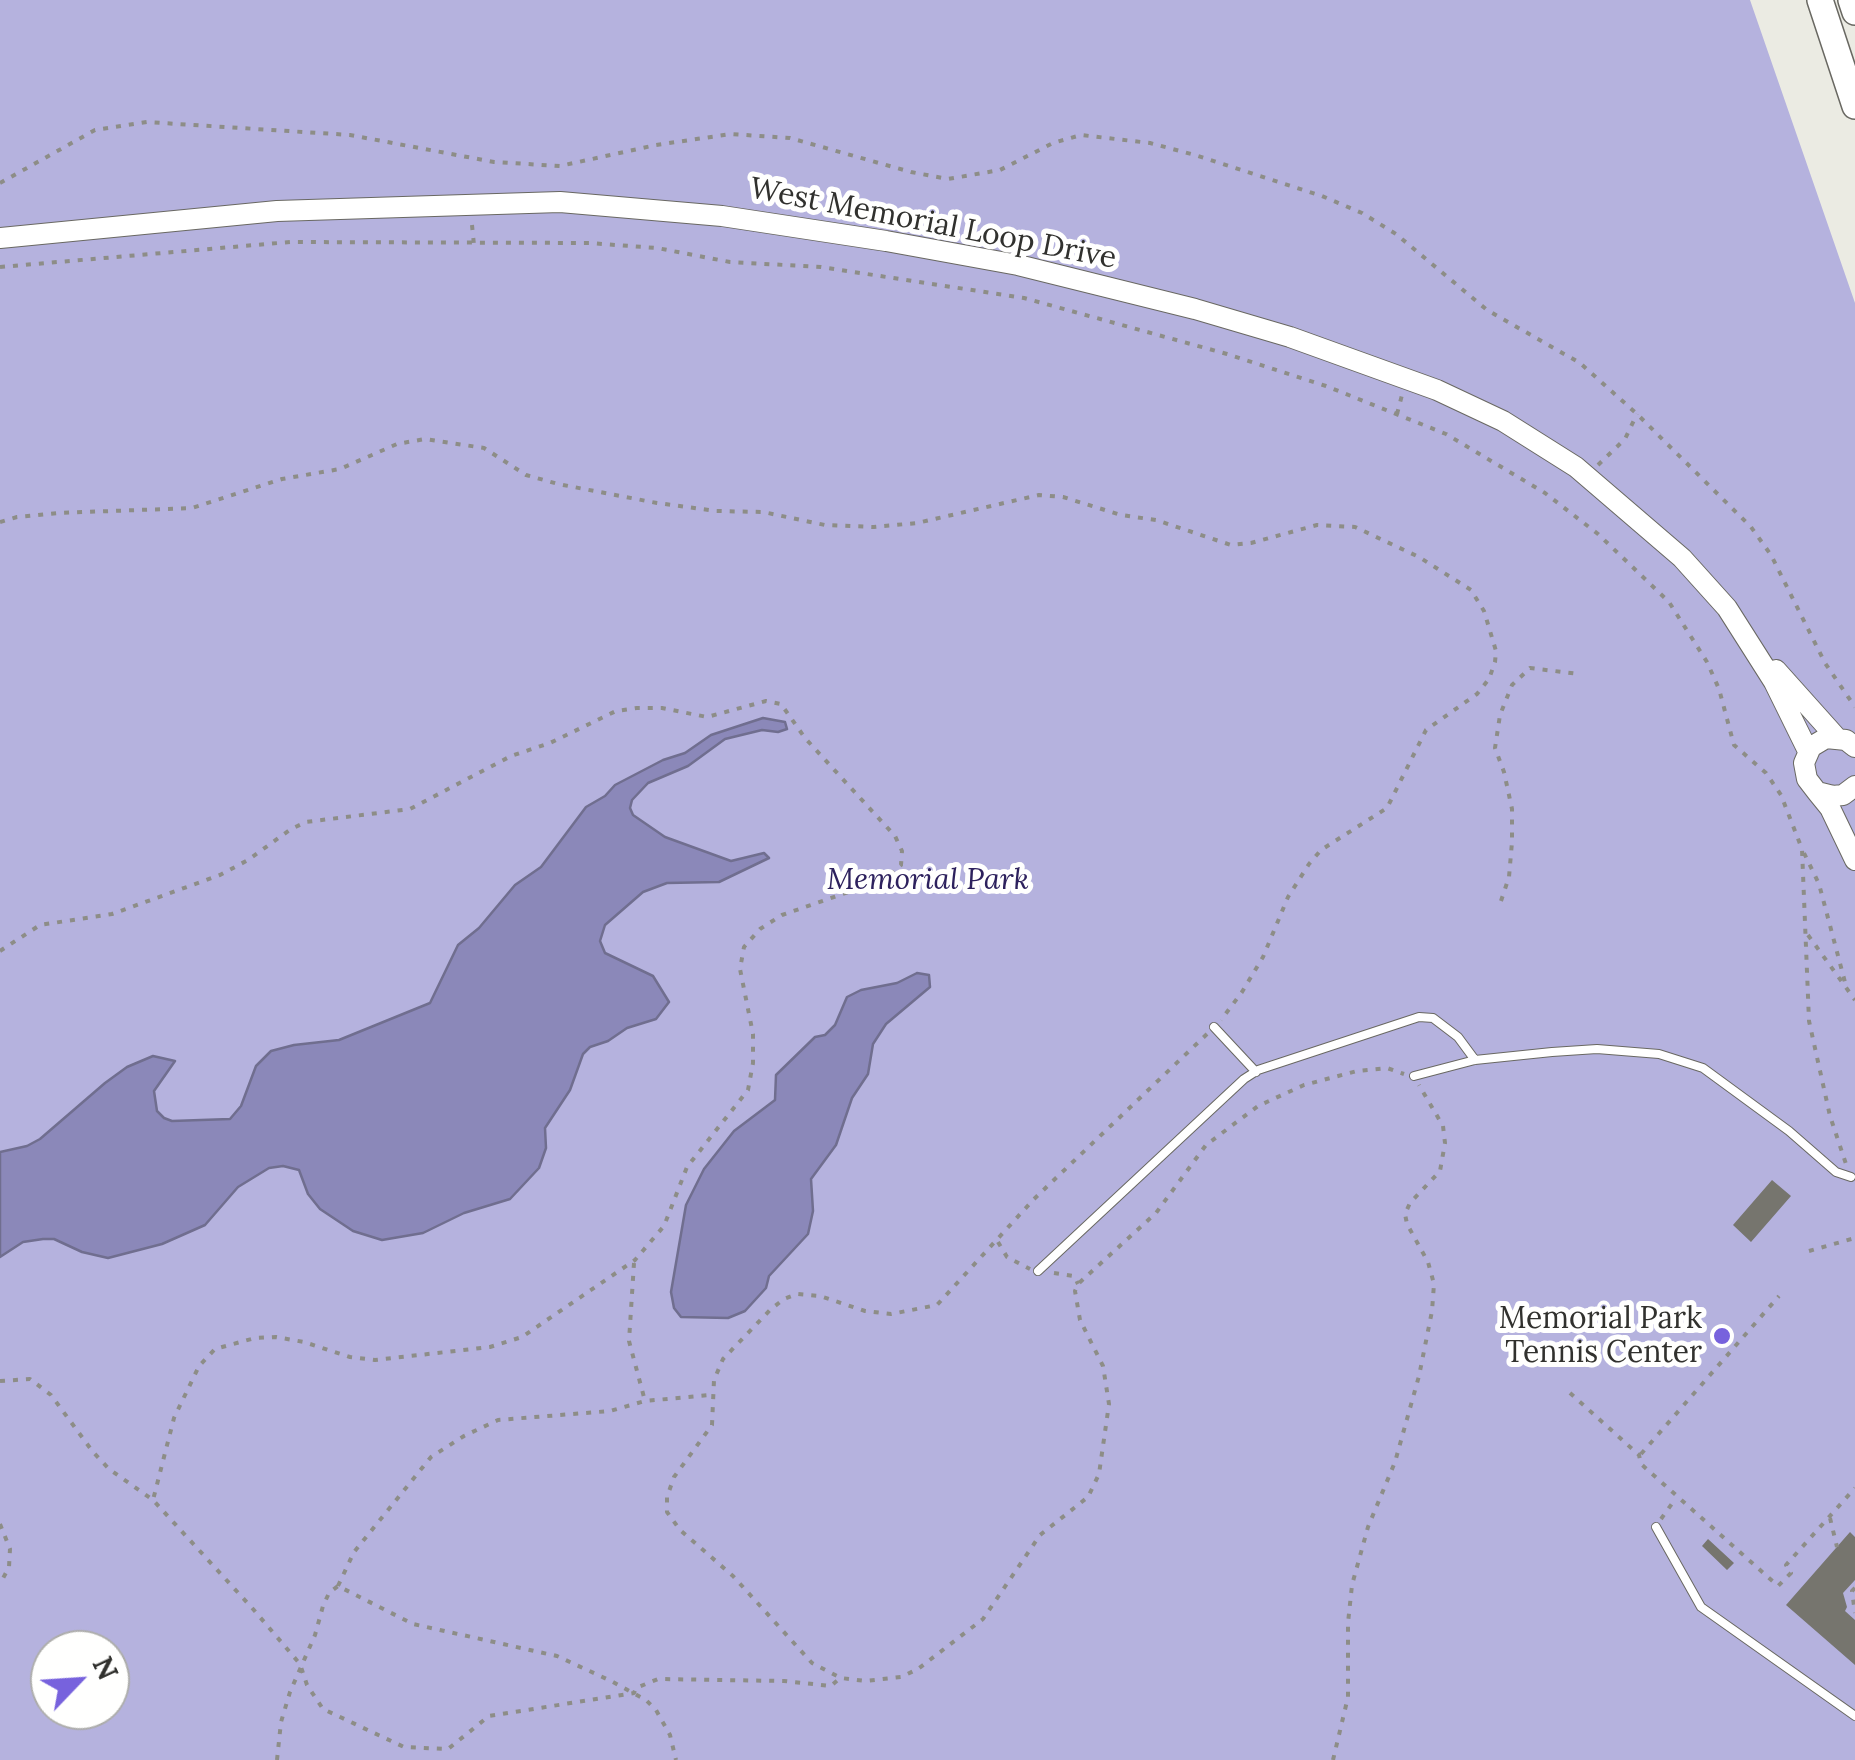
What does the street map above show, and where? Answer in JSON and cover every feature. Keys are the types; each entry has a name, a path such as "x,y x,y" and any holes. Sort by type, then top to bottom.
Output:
{"highway":[{"path":"1820,0 1855,106"},
{"path":"1851,0 1855,12"}],"street":[{"name":"West Memorial Loop Drive","path":"0,238 278,211 560,202 722,216 1018,265 1195,308 1290,337 1437,390 1504,421 1586,475 1682,558 1726,608 1774,682 1808,751 1804,771 1817,792"},
{"name":"West Memorial Loop Drive","path":"1747,640 1846,742"},
{"path":"1808,751 1817,742 1846,742"},
{"path":"1817,792 1854,795"},
{"path":"1817,792 1830,808 1855,860"}],"lane":[{"path":"1038,1270 1256,1072 1418,1016 1433,1018 1458,1037 1475,1060"},
{"path":"1214,1027 1256,1072"},
{"path":"1414,1076 1475,1060 1597,1049 1659,1054 1703,1068 1789,1131 1836,1172 1850,1177"},
{"path":"1656,1527 1701,1607 1855,1716"}],"path":[{"path":"0,267 290,242 589,243 657,248 730,262 820,267 1024,298 1293,375 1460,441 1545,494 1636,568 1669,602 1708,662 1734,745 1766,773 1782,795 1819,884 1846,986"},
{"path":"1586,475 1625,439 1637,414"},
{"path":"0,522 17,516 58,513 192,508 282,480 340,469 397,444 426,439 484,448 526,475 558,484 657,503 716,511 764,512 825,525 917,524 1039,495 1063,497 1121,515 1156,520 1231,545 1317,525 1356,528 1420,556 1471,590 1484,611 1496,650 1489,679 1478,694 1426,730 1388,808 1336,840 1309,864 1288,898 1263,957 1214,1027 1034,1199 936,1305 891,1314 865,1311 820,1296 797,1294 784,1299 723,1359 712,1395 712,1424 674,1477 668,1492 668,1512 680,1530 732,1576 812,1663 841,1678 864,1681 910,1673 983,1619 1035,1542 1092,1492 1108,1428 1109,1404 1102,1366 1076,1310 1075,1291 1156,1213 1206,1144 1258,1106 1304,1085 1356,1071 1388,1068 1414,1076 1443,1126 1445,1142 1435,1180 1410,1202 1406,1214 1434,1284 1432,1310 1396,1462 1368,1527 1352,1585 1348,1697 1333,1760"},
{"path":"1501,901 1509,877 1512,842 1508,790 1494,748 1500,715 1512,685 1530,668 1579,674"},
{"path":"0,951 40,926 112,914 220,875 306,822 394,812 424,804 511,756 550,743 616,710 662,708 707,717 766,701 781,704 818,754 896,836 903,858 895,873 886,879 782,915 760,929 744,947 740,969 754,1034 748,1090 688,1167 664,1226 635,1260 522,1337 490,1347 388,1360 350,1357 276,1337 255,1338 215,1349 198,1366 174,1418 153,1500"},
{"path":"1802,849 1809,1020 1830,1116 1850,1177"},
{"path":"1807,933 1855,1000"},
{"path":"1809,1251 1855,1238"},
{"path":"635,1260 630,1341 645,1400"},
{"path":"1639,1455 1779,1296"},
{"path":"0,1381 19,1378 40,1384 101,1460 153,1500 300,1664 314,1697 330,1714 404,1747 421,1750 453,1747 484,1719 496,1714 634,1693"},
{"path":"1570,1393 1639,1455 1641,1464 1778,1586 1791,1573 1786,1565 1855,1488"},
{"path":"277,1760 281,1722 300,1664 315,1635 322,1606 338,1586 354,1552 432,1457 498,1420 610,1411 645,1400 712,1395"},
{"path":"1656,1527 1677,1496"},
{"path":"1829,1517 1838,1546"},
{"path":"0,1524 10,1549 9,1567 0,1584"},
{"path":"338,1586 413,1624 557,1656 634,1693 656,1710 670,1735 676,1760"},
{"path":"1855,1588 1855,1613"},
{"path":"634,1693 636,1688 658,1679 784,1680 832,1686 841,1678"}],"green space":[{"name":"Memorial Park","path":"0,0 1750,0 1855,303 1855,1760 0,1760"}],"shaded area":[{"path":"763,718 785,722 787,729 725,739 688,766 648,783 632,800 633,815 665,837 731,861 764,853 769,858 719,882 667,883 643,892 605,925 600,941 605,953 653,976 669,1002 656,1019 627,1028 583,1054 570,1090 545,1128 546,1148 539,1168 510,1199 464,1213 423,1233 382,1240 353,1231 320,1209 308,1194 299,1170 283,1166 269,1168 238,1187 205,1225 162,1244 108,1258 54,1239 43,1239 23,1242 0,1257 0,1152 40,1139 105,1083 127,1067 153,1056 175,1061 154,1091 157,1111 164,1118 230,1119 241,1106 256,1066 271,1051 339,1040 430,1003 458,945 479,928 515,885 541,867 586,807 615,785 685,753 711,735"},
{"path":"917,973 929,975 930,987 886,1024 873,1044 868,1074 852,1098 836,1145 811,1179 813,1211 808,1234 769,1276 766,1288 745,1311 728,1318 681,1317 674,1308 671,1292 686,1205 704,1169 734,1131 775,1100 776,1075 815,1037 825,1035 835,1025 847,997"}],"building":[{"path":"1772,1180 1791,1196 1751,1242 1733,1225"},
{"path":"1850,1532 1855,1537 1855,1580 1843,1593 1845,1611 1855,1620 1855,1665 1786,1605"},
{"path":"1708,1539 1734,1563 1727,1570 1702,1546"}],"place":[{"name":"Memorial Park Tennis Center","path":"1722,1336"}]}
